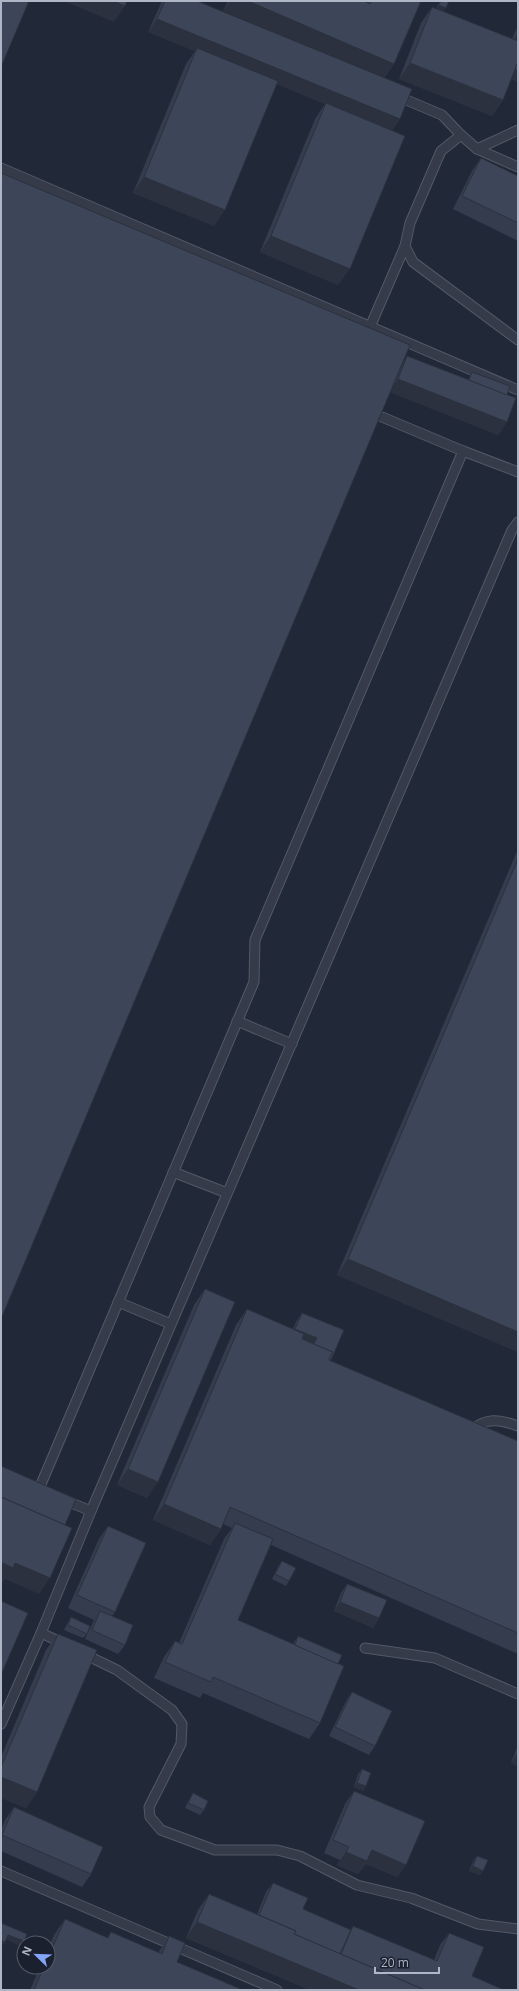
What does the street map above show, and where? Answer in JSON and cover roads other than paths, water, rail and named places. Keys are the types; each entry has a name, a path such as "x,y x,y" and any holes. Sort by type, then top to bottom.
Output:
{"lane":[{"path":"391,93 442,115 477,149 518,167"},
{"path":"477,149 518,130"},
{"path":"370,327 405,246 410,223 441,151 461,135"},
{"path":"1,168 518,390"},
{"path":"405,246 413,262 518,340"},
{"path":"382,418 518,472"},
{"path":"39,1489 254,982 255,940 462,451"},
{"path":"1,1724 512,530 518,522"},
{"path":"237,1021 292,1044"},
{"path":"173,1172 227,1193"},
{"path":"118,1302 171,1324"},
{"path":"470,1432 478,1424 490,1420 504,1421 518,1426"},
{"path":"58,1497 91,1511"},
{"path":"41,1632 117,1670 172,1710 182,1724 181,1744 149,1807 150,1817 161,1830 215,1850 277,1850 300,1856 357,1885 411,1898 478,1924 518,1929"},
{"path":"365,1648 435,1658 518,1694"},
{"path":"1,1871 277,1990"}]}
